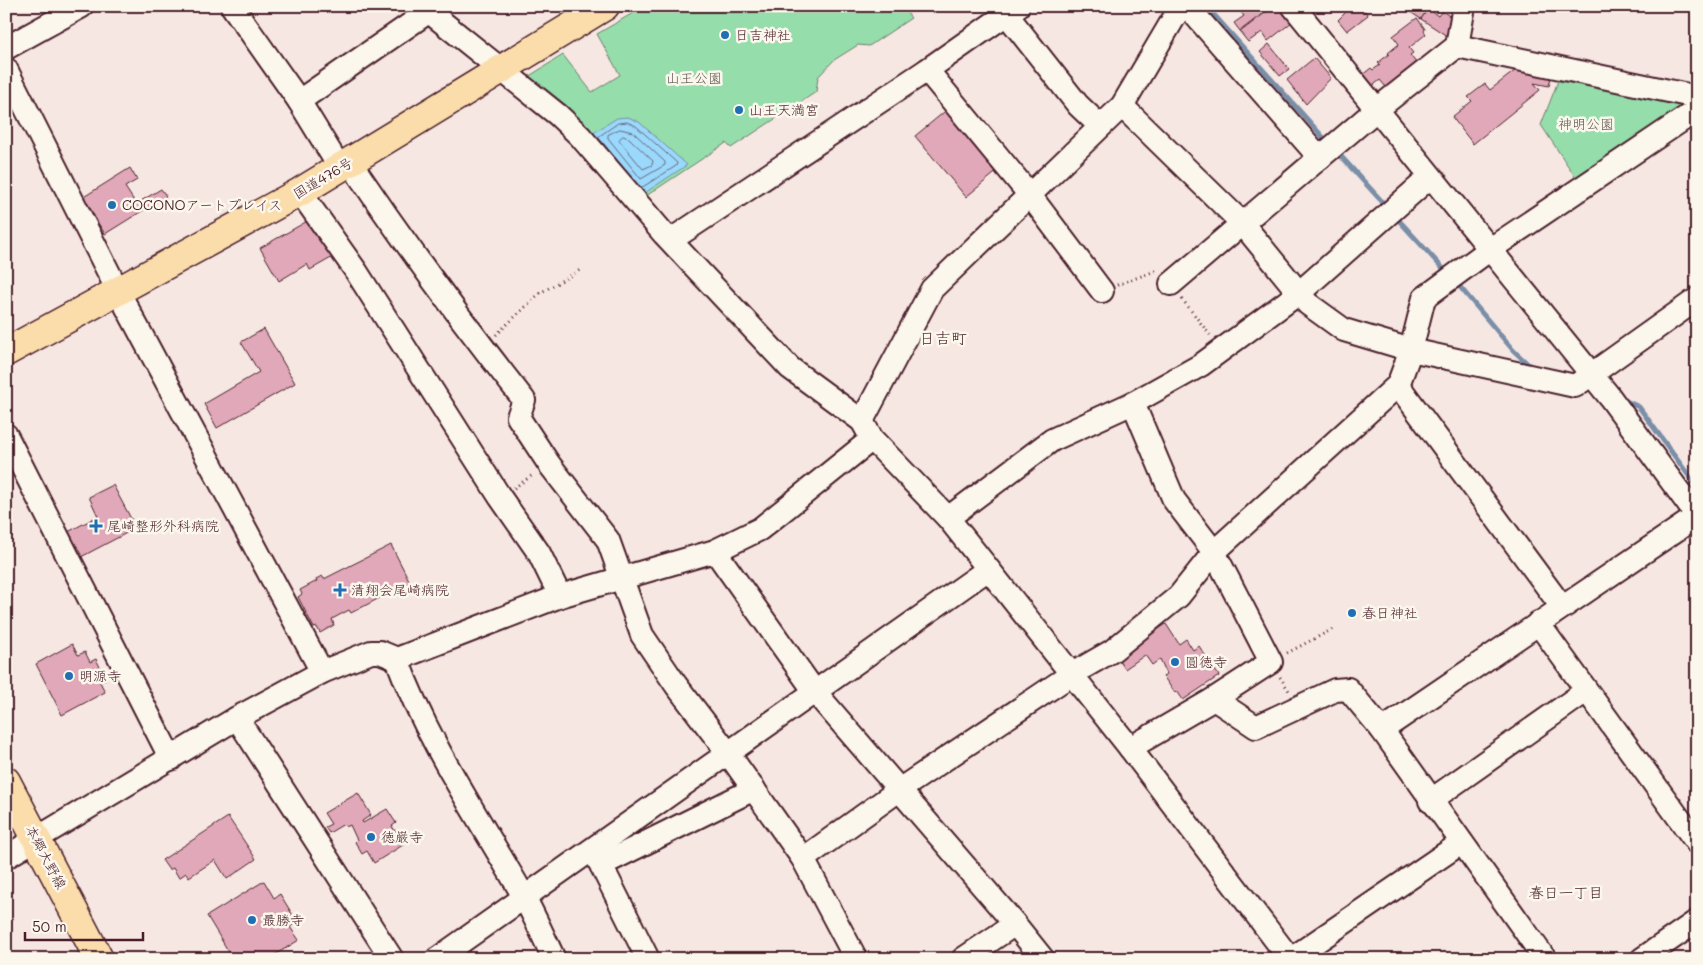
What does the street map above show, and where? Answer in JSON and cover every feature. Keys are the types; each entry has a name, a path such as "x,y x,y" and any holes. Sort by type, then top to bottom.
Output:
{"main road":[{"name":"国道476号","path":"6,352 300,192 605,6"},
{"name":"本郷大野線","path":"6,781 100,959"}],"street":[{"path":"6,48 82,6"},
{"path":"232,6 345,165 482,348 524,400 518,417 549,464 608,540 620,578 642,635 676,685 728,753 804,859 856,959"},
{"path":"6,857 236,718 322,672 370,652 380,652 397,659 560,596 620,578 639,575 715,551 760,529 867,430 932,289 1099,125 1122,106 1181,6"},
{"path":"1187,6 1320,158"},
{"path":"1293,6 1592,375 1697,516 1382,730"},
{"path":"1171,284 1376,110 1457,46 1464,6"},
{"path":"299,101 425,9 558,115 580,136 671,240 790,368 867,430 948,518 987,570 1130,748 1291,959 1461,843"},
{"path":"671,240 927,70 1008,9 1078,105 1099,125"},
{"path":"1457,46 1697,97"},
{"path":"6,68 118,290 322,672"},
{"path":"927,70 1029,194 1102,291"},
{"path":"1122,106 1242,223 1308,304 1344,330 1411,350 1575,386 1697,299"},
{"path":"804,859 899,790 1072,674 1112,650 1179,596 1214,552 1398,385 1411,350 1424,298 1489,250 1697,110"},
{"path":"948,518 1052,440 1132,403 1201,365 1299,293 1430,177"},
{"path":"300,192 356,271 500,497 539,553 560,596"},
{"path":"1398,385 1562,607"},
{"path":"1130,748 1214,699 1271,662 1214,552 1174,500 1132,403"},
{"path":"6,435 171,759"},
{"path":"715,551 815,692 1043,959"},
{"path":"597,857 728,753 987,570"},
{"path":"1538,623 1697,843"},
{"path":"397,659 415,705 484,832 524,898 554,959"},
{"path":"1214,699 1256,727 1335,690 1348,689 1382,730 1430,801 1545,959"},
{"path":"1430,801 1586,691"},
{"path":"236,718 392,959"},
{"path":"443,957 524,898 597,857 754,789"},
{"path":"597,857 648,959"},
{"path":"1642,959 1697,921"},
{"path":"963,959 1015,924"}],"path":[{"path":"482,348 540,294 580,270"},
{"path":"500,497 549,464"},
{"path":"1299,707 1271,662 1333,629"}],"green space":[{"name":"山王公園","path":"645,6 902,6 911,18 869,46 858,45 834,60 818,77 816,92 731,148 726,143 640,200 523,80 563,55 592,92 620,75 597,34"},
{"name":"神明公園","path":"1558,81 1686,103 1576,178 1541,125"}],"water":[{"path":"628,117 639,122 687,165 643,194 590,135 617,118"}],"building":[{"path":"1246,6 1272,6 1240,31 1234,23 1244,16 1240,11"},
{"path":"1274,6 1280,6 1292,22 1268,41 1262,32 1248,42 1240,32"},
{"path":"1352,6 1361,6 1368,15 1347,31 1338,20"},
{"path":"1401,6 1424,6 1428,9 1421,19"},
{"path":"1428,9 1438,16 1442,11 1454,19 1453,27 1447,36 1421,19"},
{"path":"1417,18 1425,29 1426,34 1409,48 1413,53 1410,55 1417,64 1392,89 1389,85 1386,87 1380,80 1370,88 1361,76 1371,68 1373,70 1380,65 1378,63 1399,44 1393,36"},
{"path":"1269,44 1289,69 1280,76 1260,52"},
{"path":"1314,58 1331,78 1306,104 1287,80"},
{"path":"1521,66 1527,74 1529,68 1552,72 1549,86 1534,83 1540,90 1473,144 1452,117 1472,101 1468,97 1485,84 1490,90"},
{"path":"949,108 1000,169 966,197 915,136"},
{"path":"130,168 137,180 125,187 136,204 161,189 166,196 105,234 82,198"},
{"path":"311,219 333,257 310,270 307,264 279,281 260,248"},
{"path":"264,329 295,383 217,428 204,404 259,372 241,342"},
{"path":"113,485 136,528 81,557 68,532 98,516 89,497"},
{"path":"391,545 410,582 351,613 349,610 332,619 334,625 320,633 317,627 314,628 298,597 302,594 300,590 317,581 316,579 322,576 324,579"},
{"path":"1166,624 1179,644 1186,639 1193,650 1199,646 1219,676 1183,700 1177,691 1175,693 1163,676 1167,674 1160,659 1152,665 1145,655 1125,669 1117,657"},
{"path":"72,644 78,655 85,652 90,662 96,659 106,679 100,682 105,692 62,715 36,664"},
{"path":"358,793 371,815 362,821 363,823 387,809 396,823 392,826 403,845 374,863 367,851 362,854 355,842 357,840 350,825 346,827 344,824 329,833 325,827 331,824 324,813"},
{"path":"228,817 256,859 227,879 215,860 189,877 186,873 179,878 173,868 169,870 162,860"},
{"path":"264,881 274,898 280,894 297,922 290,927 299,940 268,959 233,959 207,916"}],"waterway":[{"path":"1206,6 1329,144"},
{"path":"1337,152 1387,207"},
{"path":"1394,215 1447,273"},
{"path":"1455,281 1513,350 1530,366"},
{"path":"1622,399 1639,407 1697,487"}],"place":[{"name":"日吉神社","path":"725,35"},
{"name":"山王天満宮","path":"739,110"},
{"name":"COCONOアートプレイス","path":"112,205"},
{"name":"尾崎整形外科病院","path":"96,526"},
{"name":"清翔会尾崎病院","path":"340,590"},
{"name":"春日神社","path":"1352,613"},
{"name":"圓徳寺","path":"1175,662"},
{"name":"明源寺","path":"69,676"},
{"name":"徳巌寺","path":"371,837"},
{"name":"最勝寺","path":"252,920"}],"district":[{"name":"日吉町","path":"943,338"},
{"name":"春日一丁目","path":"1566,893"}]}
